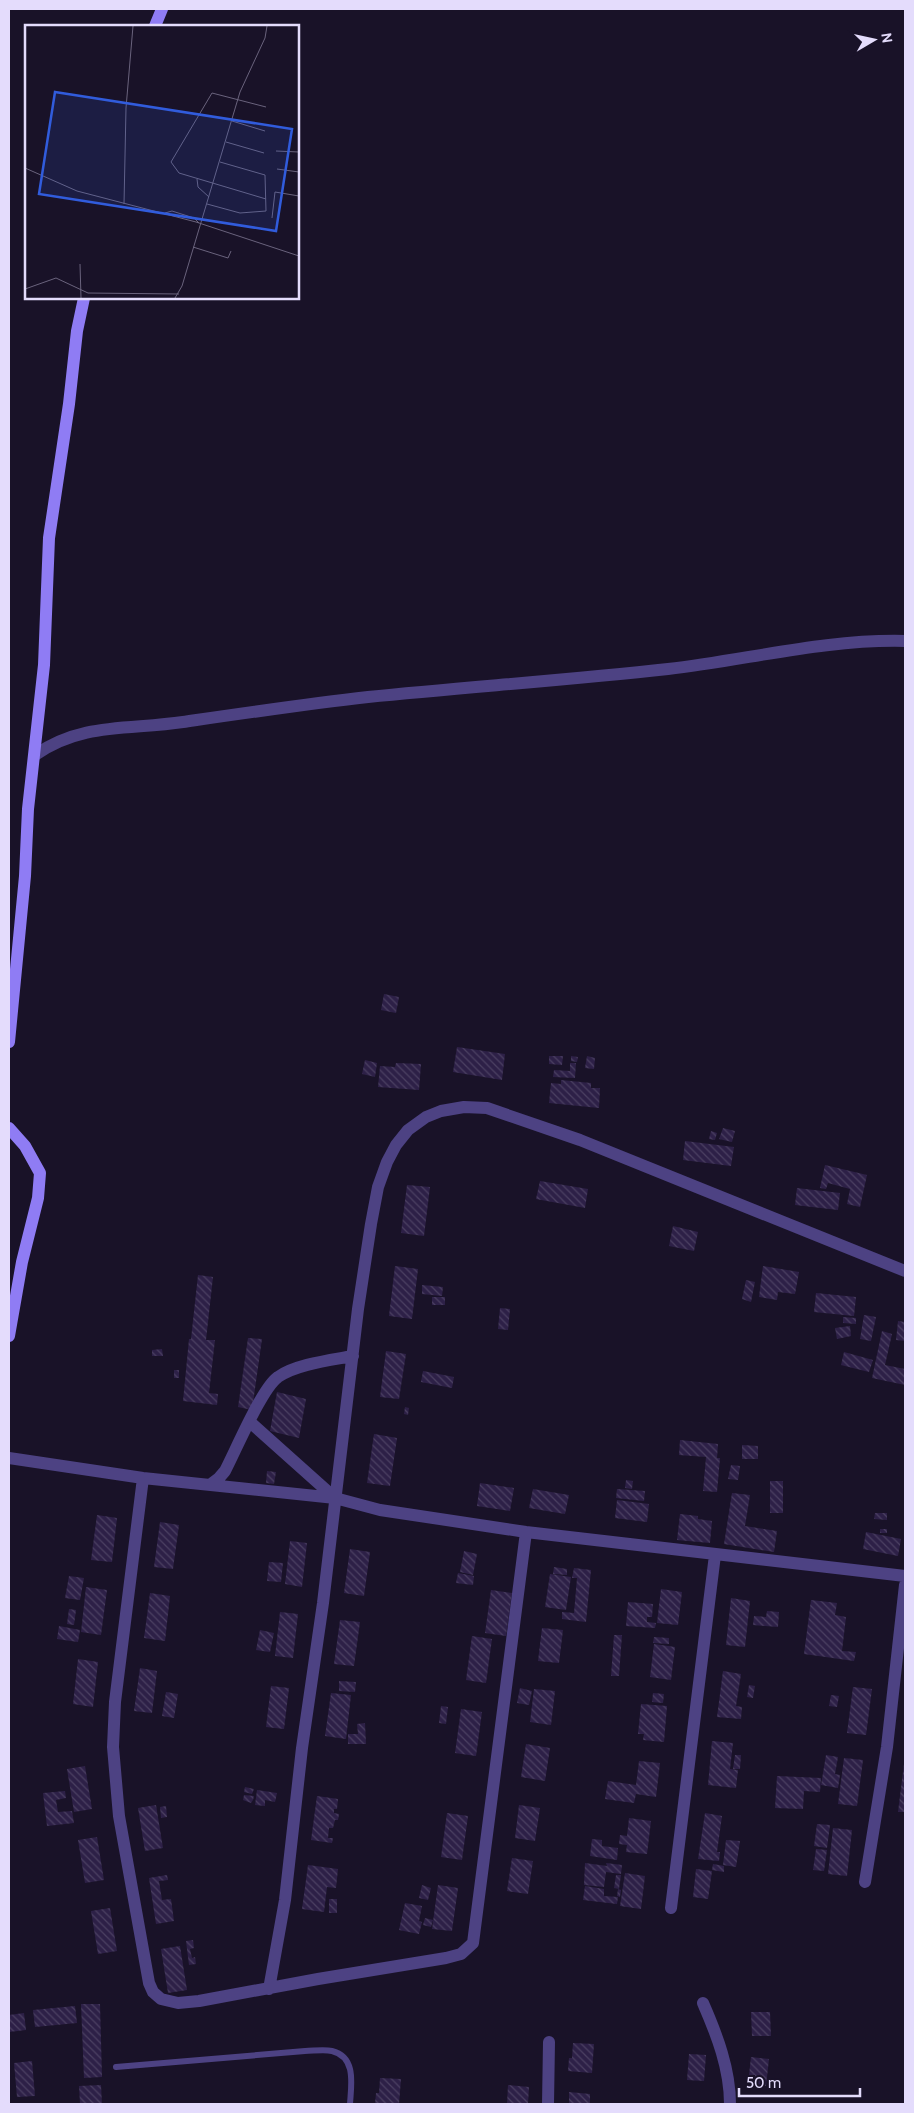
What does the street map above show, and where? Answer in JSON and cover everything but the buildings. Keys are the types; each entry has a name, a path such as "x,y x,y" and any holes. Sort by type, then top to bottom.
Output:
{"street":[{"path":"155,25 162,9"},
{"path":"9,1042 25,876 28,809 44,665 49,538 68,413 77,331 84,299"},
{"path":"34,755 63,738 96,730 184,722 368,697 526,684 670,669 874,640 905,641"},
{"path":"269,1989 285,1900 371,1224 378,1187 387,1162 396,1145 408,1130 426,1117 441,1111 464,1107 487,1108 649,1167 905,1271"},
{"path":"9,1128 24,1146 40,1173 38,1198 22,1262 9,1336"},
{"path":"210,1484 219,1478 225,1470 272,1383 279,1376 298,1369 353,1356"},
{"path":"250,1422 335,1498"},
{"path":"9,1458 143,1478 335,1498 380,1510 526,1532 584,1537 715,1555 905,1576"},
{"path":"143,1478 115,1702 113,1739 119,1816 149,1983 153,1992 161,1999 178,2003 216,1999 318,1979 446,1958 461,1954 473,1943 526,1532"},
{"path":"671,1908 715,1555"},
{"path":"865,1882 887,1747 905,1585"},
{"path":"703,2003 726,2069 730,2104"},
{"path":"546,2102 549,2042"}],"lane":[{"path":"116,2067 305,2051 333,2051 350,2063 352,2078 350,2104"}]}
